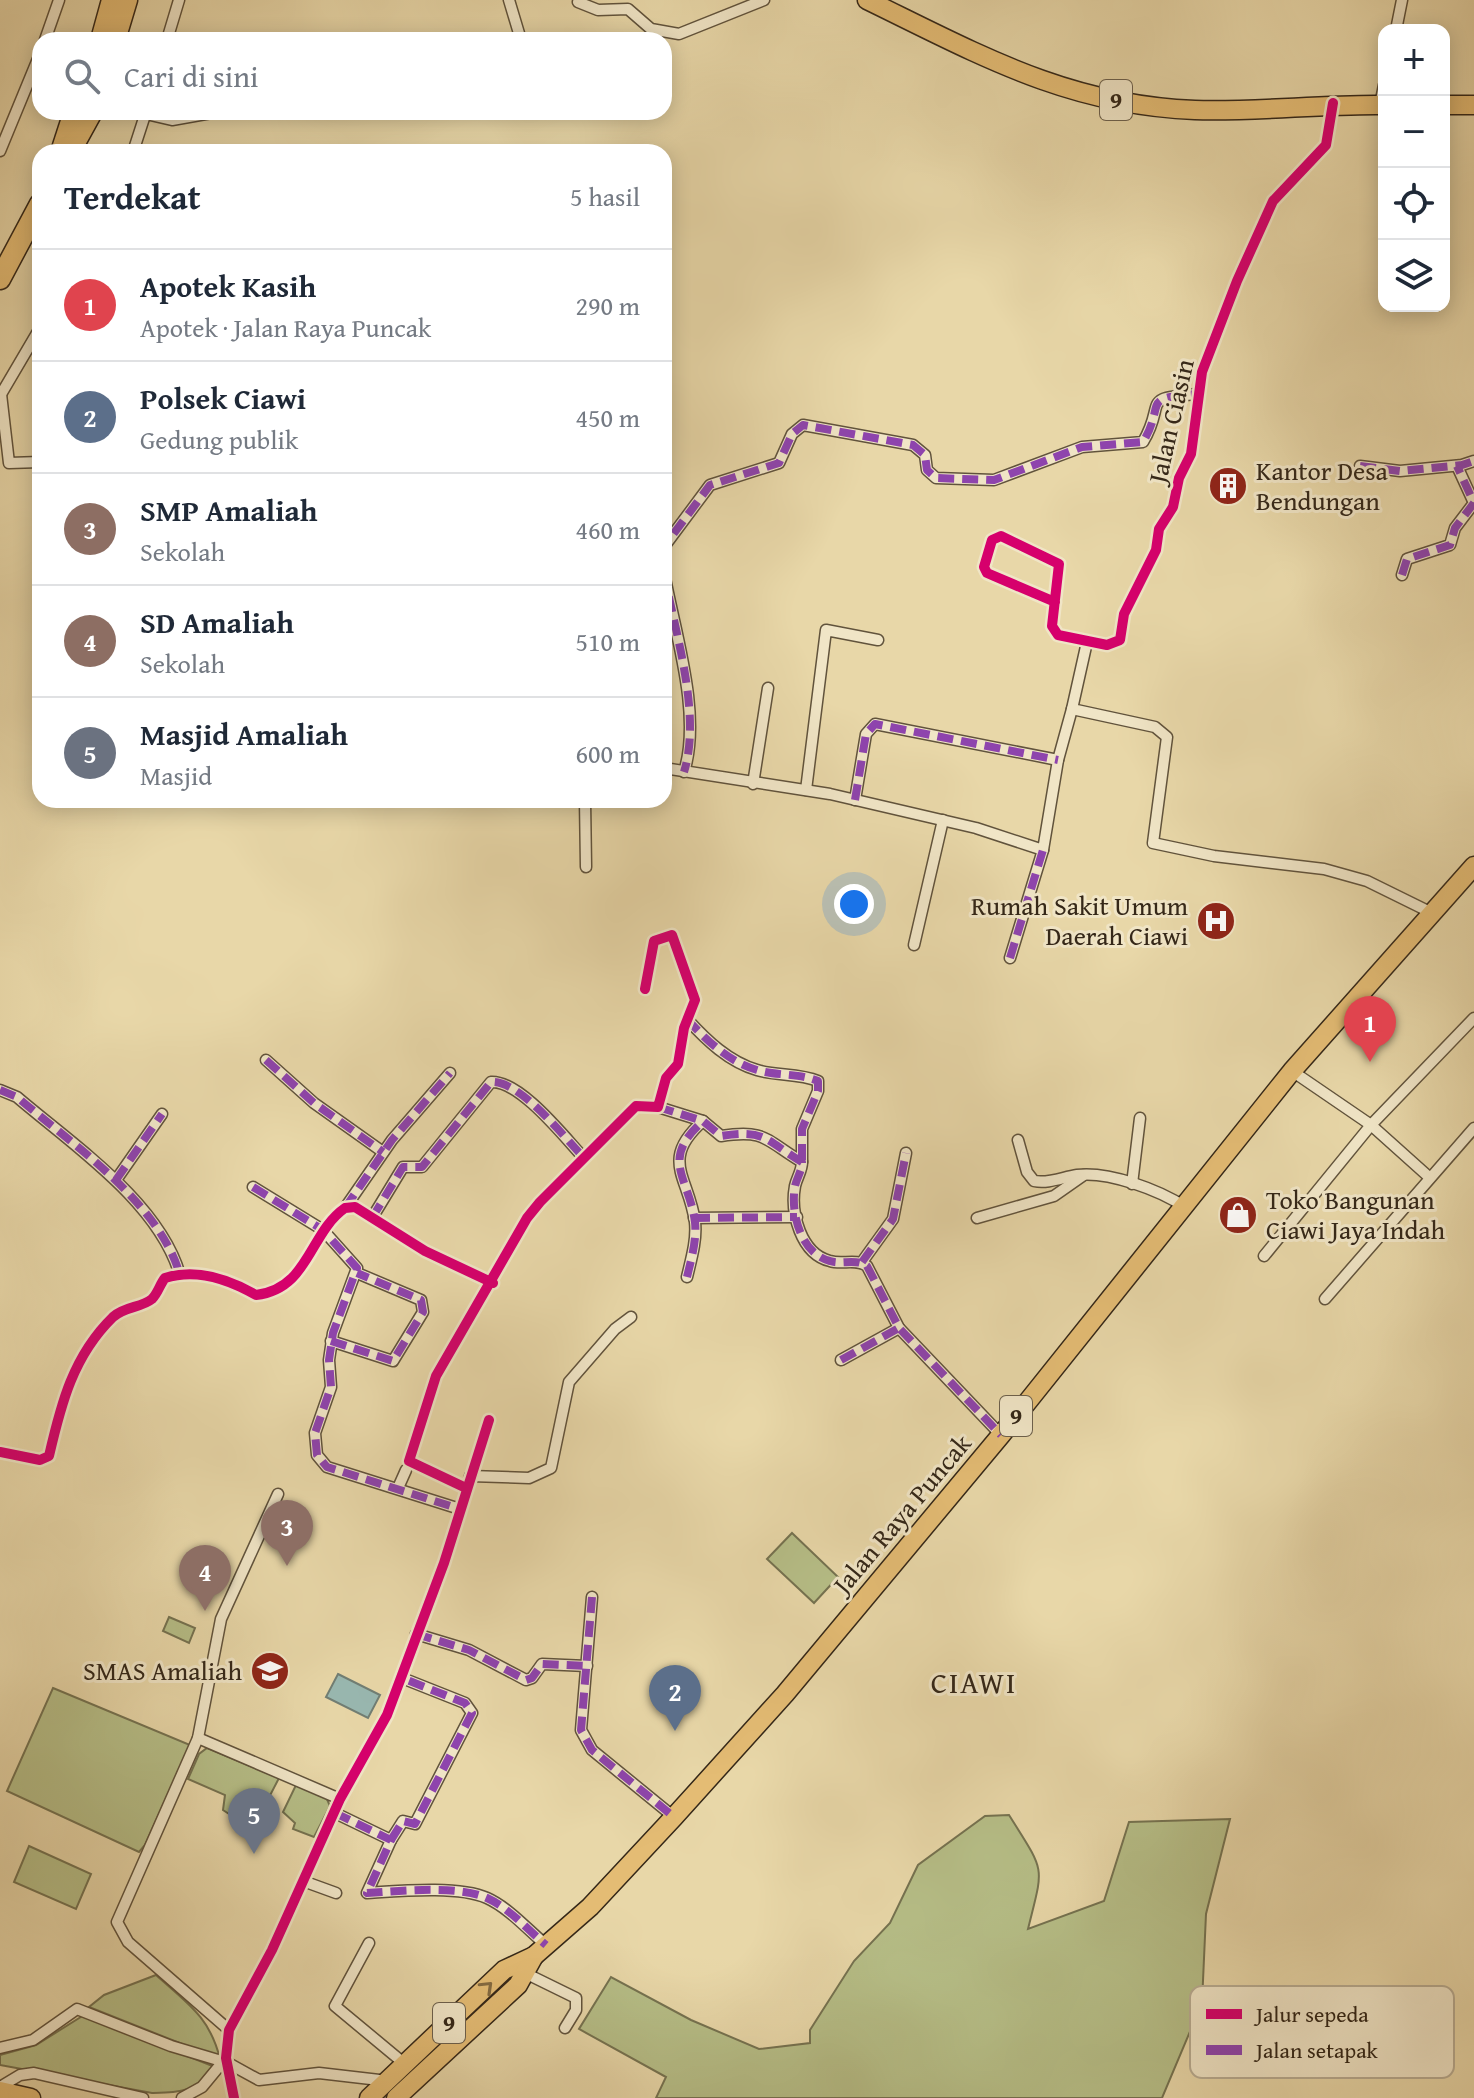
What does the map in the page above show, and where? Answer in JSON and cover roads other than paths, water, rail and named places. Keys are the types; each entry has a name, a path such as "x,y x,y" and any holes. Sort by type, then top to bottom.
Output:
{"highway":[{"path":"103,32 112,0"},
{"path":"117,32 127,0"},
{"name":"9","path":"867,0 1029,78 1105,98 1195,110 1333,103 1378,105"},
{"path":"1450,105 1474,105"},
{"path":"64,144 71,120"},
{"path":"74,144 88,120"},
{"path":"0,279 32,219"},
{"name":"Jalan Raya Puncak","path":"535,1958 590,1907 785,1694 1001,1435 1292,1071 1474,866"},
{"name":"9","path":"392,2089 406,2065 504,1970 535,1958"},
{"name":"9","path":"369,2098 392,2089 518,1985 535,1958"},
{"path":"0,2089 31,2098"}],"street":[{"path":"48,32 59,0"},
{"path":"169,32 179,0"},
{"path":"509,0 519,32"},
{"path":"672,33 679,34 764,0"},
{"path":"1397,24 1402,0"},
{"path":"578,2 598,10 628,9 651,29 668,32"},
{"path":"0,151 32,73"},
{"name":"Jalan Ciasin","path":"1087,642 1114,645 1120,640 1124,614 1156,550 1159,529 1173,507 1179,478 1191,454 1204,366 1269,210 1279,193 1326,145 1333,103"},
{"path":"136,144 144,120"},
{"path":"32,342 1,395 9,463 32,462"},
{"path":"672,535 704,490 710,485 779,463 792,434 803,425 913,445 920,449 927,470 936,478 986,481 1082,447 1143,442 1150,431 1156,401 1161,397 1198,394"},
{"path":"1360,466 1400,471 1457,466 1474,461"},
{"path":"1402,575 1407,559 1450,545 1456,526 1472,509 1473,500 1457,466"},
{"path":"1010,958 1043,850 1058,760 1087,642 1054,632 1055,602 1061,571 1057,560 1001,536 994,538 984,567 987,573 1055,602"},
{"path":"672,617 690,715 690,751 684,772"},
{"path":"806,790 826,630 878,640"},
{"path":"753,784 768,688"},
{"path":"1072,709 1155,727 1165,733 1168,743 1153,843 1214,856 1324,869 1367,881 1432,913"},
{"path":"855,800 866,734 875,724 1058,760"},
{"path":"672,770 855,800 943,820 1043,850"},
{"path":"585,808 586,867"},
{"path":"914,945 943,820"},
{"path":"645,989 653,963 654,941 672,935 695,994 679,1061 666,1078 658,1107"},
{"path":"1264,1256 1371,1125 1474,1018"},
{"path":"687,1019 710,1044 739,1062 756,1070 818,1081 818,1091 802,1129 802,1162 795,1190 797,1217 806,1244 816,1256 835,1263 862,1262"},
{"path":"266,1060 314,1103 383,1152"},
{"path":"1292,1071 1371,1125 1429,1177"},
{"path":"0,1452 40,1460 49,1456 62,1396 97,1336 121,1311 150,1301 165,1278 180,1275 231,1280 253,1294 266,1293 300,1270 318,1246 323,1230 345,1208 383,1152 450,1073"},
{"path":"372,1218 403,1167 422,1167 491,1082 500,1082 533,1104 584,1158"},
{"path":"0,1090 17,1097 116,1180 168,1243 180,1275"},
{"path":"466,1488 409,1461 436,1376 493,1283 527,1218 552,1187 636,1106 658,1107 703,1121 722,1136 746,1131 761,1135 802,1162"},
{"path":"116,1180 162,1114"},
{"path":"1132,1184 1140,1118"},
{"path":"687,1277 695,1237 694,1218 681,1183 679,1157 686,1137 703,1121"},
{"path":"1325,1299 1474,1128"},
{"path":"1018,1140 1027,1172 1034,1181 1084,1175 1161,1191 1185,1207"},
{"path":"862,1262 893,1219 906,1153"},
{"path":"977,1218 1054,1196 1084,1175"},
{"path":"253,1187 323,1230 353,1262 357,1273 331,1341 331,1387 315,1433 317,1455 327,1467 460,1509"},
{"path":"345,1208 355,1207 425,1251 493,1283"},
{"path":"694,1218 797,1217"},
{"path":"862,1262 899,1328 1001,1435"},
{"path":"331,1341 393,1361 423,1312 421,1300 357,1273"},
{"path":"470,1476 529,1478 551,1468 569,1382 615,1329 631,1317"},
{"path":"841,1360 899,1328"},
{"path":"234,2098 226,2061 229,2030 272,1950 340,1799 387,1715 489,1420"},
{"path":"398,1488 406,1470"},
{"path":"229,2030 128,1942 117,1925 198,1738 221,1619 278,1494"},
{"path":"592,1597 580,1722 587,1744 674,1817"},
{"path":"416,1634 469,1650 526,1680 532,1678 542,1664 587,1666"},
{"path":"402,1678 465,1703 472,1713 415,1824 403,1821 367,1893 420,1891 482,1896 501,1906 535,1958 576,1998 576,2010 565,2028"},
{"path":"198,1738 340,1799"},
{"path":"335,1813 391,1840"},
{"path":"303,1881 336,1893"},
{"path":"369,1943 335,2006 406,2065"},
{"path":"0,2048 33,2040 77,2009 171,2046 226,2061 251,2078 266,2081 319,2073 392,2089"},
{"path":"182,2098 202,2087 226,2061"},
{"path":"0,2089 20,2075 34,2073 143,2098"}],"water":[{"path":"338,1674 380,1695 368,1718 326,1697"}],"place":[{"name":"Kantor Desa Bendungan","path":"1228,486"},
{"name":"Rumah Sakit Umum Daerah Ciawi","path":"1216,921"},
{"name":"Apotek Kasih","path":"1370,1062"},
{"name":"Toko Bangunan Ciawi Jaya Indah","path":"1238,1215"},
{"name":"SMP Amaliah","path":"287,1566"},
{"name":"SD Amaliah","path":"205,1611"},
{"name":"SMAS Amaliah","path":"270,1671"},
{"name":"Polsek Ciawi","path":"675,1731"},
{"name":"Masjid Amaliah","path":"254,1854"}],"district":[{"name":"CIAWI","path":"974,1683"}]}
